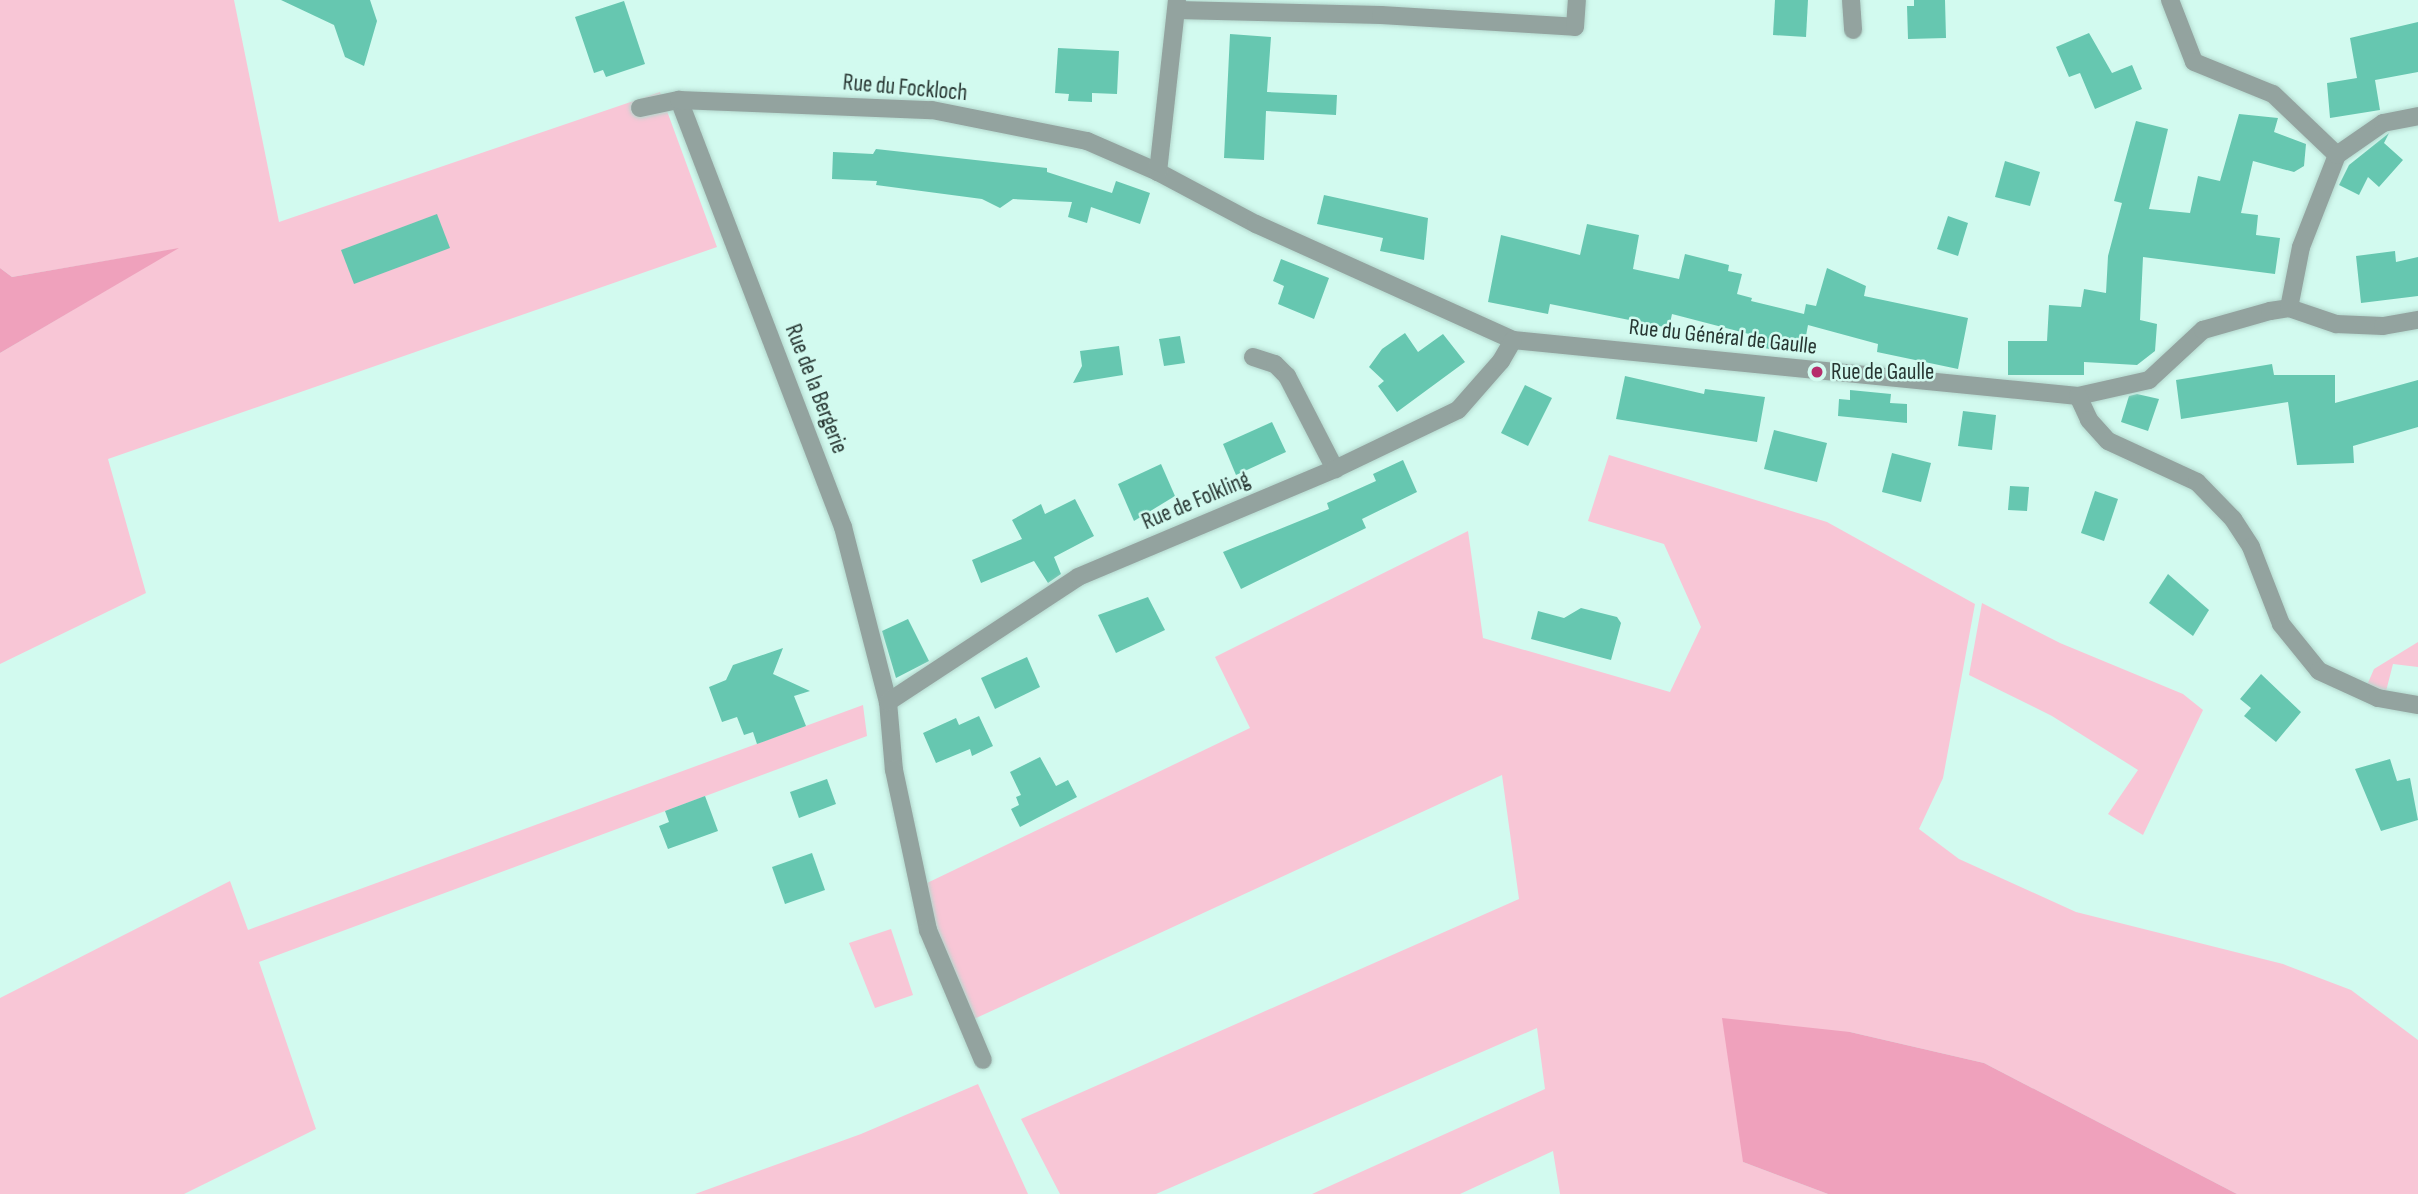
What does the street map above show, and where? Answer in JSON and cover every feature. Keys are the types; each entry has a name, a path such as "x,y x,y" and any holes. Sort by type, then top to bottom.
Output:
{"street":[{"path":"1158,172 1177,5 1381,7 1575,27 1577,0"},
{"path":"1852,0 1853,30"},
{"path":"2170,0 2194,62 2273,94 2337,155"},
{"name":"Rue du Fockloch","path":"640,108 678,100 932,110 1087,141 1158,172"},
{"name":"Rue de la Bergerie","path":"678,100 843,527 888,702 894,770 928,930 983,1060"},
{"path":"2418,116 2383,123 2337,155 2301,247 2290,308 2336,324 2383,326 2418,320"},
{"name":"Rue du Général de Gaulle","path":"1158,172 1255,224 1513,340 2078,396 2149,380 2203,330 2290,308"},
{"name":"Rue de Folkling","path":"888,702 1078,577 1335,469 1458,410 1501,361 1513,340"},
{"path":"1253,357 1275,364 1287,376 1335,469"},
{"path":"2078,396 2089,420 2108,441 2197,482 2233,519 2251,547 2281,624 2319,671 2378,698 2418,705"}],"shaded area":[{"path":"0,0 234,0 279,222 660,92 717,247 108,459 146,593 0,664 0,353 176,249 12,277 0,268"},
{"path":"179,248 0,353 0,268 12,277"},
{"path":"1609,455 1827,522 1975,604 1943,778 1919,829 1959,859 2076,912 2283,964 2351,990 2418,1040 2418,1194 2237,1194 1984,1063 1850,1032 1743,1162 1828,1194 1560,1194 1553,1151 1460,1194 1312,1194 1545,1089 1537,1028 1156,1194 1060,1194 1021,1119 1519,899 1502,775 974,1019 936,928 925,884 1250,728 1215,657 1468,531 1483,638 1670,692 1701,627 1664,544 1588,521"},
{"path":"1982,603 2060,643 2183,694 2203,710 2143,835 2108,814 2138,770 2052,716 1969,675"},
{"path":"2418,642 2418,667 2393,664 2384,699 2364,692 2374,669"},
{"path":"863,705 867,736 259,962 316,1129 184,1194 0,1194 0,998 230,881 248,930"},
{"path":"891,929 913,995 875,1008 849,943"},
{"path":"1722,1018 1850,1032 1984,1063 2237,1194 1828,1194 1743,1162"},
{"path":"978,1084 1028,1194 695,1194 861,1134"}],"building":[{"path":"281,0 370,0 377,21 364,66 345,57 334,25"},
{"path":"1775,0 1808,0 1806,37 1773,35"},
{"path":"1914,0 1945,0 1946,38 1908,39 1907,6 1914,6"},
{"path":"624,1 645,64 606,77 603,70 594,73 575,17"},
{"path":"2418,22 2418,72 2375,80 2380,110 2330,118 2327,83 2357,78 2350,38"},
{"path":"2089,33 2112,73 2132,65 2142,89 2095,109 2080,73 2069,77 2056,47"},
{"path":"1230,34 1271,37 1267,92 1337,95 1336,115 1266,111 1264,160 1224,158"},
{"path":"1058,48 1119,51 1117,94 1092,93 1092,102 1068,101 1069,94 1055,93"},
{"path":"2239,114 2278,118 2274,132 2306,144 2304,166 2294,172 2253,161 2241,213 2258,215 2256,235 2280,238 2275,274 2143,257 2140,320 2157,324 2155,351 2137,365 2084,362 2084,375 2008,375 2008,341 2047,341 2049,305 2081,307 2084,289 2106,293 2108,256 2122,203 2114,201 2136,121 2168,129 2149,209 2190,213 2198,176 2220,181"},
{"path":"2389,133 2384,143 2403,160 2379,187 2368,177 2359,195 2339,185 2349,165"},
{"path":"876,149 1047,168 1047,172 1112,193 1116,181 1150,193 1140,224 1091,207 1087,223 1068,217 1072,202 1013,199 1000,208 982,199 876,185 877,181 832,179 833,152 873,154"},
{"path":"2005,161 2040,172 2030,206 1995,197"},
{"path":"1324,195 1428,218 1424,260 1380,251 1383,238 1317,224"},
{"path":"437,214 450,248 354,284 341,250"},
{"path":"1948,216 1968,223 1958,256 1937,249"},
{"path":"1587,224 1639,235 1633,269 1679,279 1685,254 1729,265 1728,271 1742,274 1737,294 1752,298 1751,301 1804,314 1806,304 1816,306 1827,268 1866,286 1864,296 1968,318 1958,369 1877,352 1878,344 1808,325 1805,341 1787,338 1784,352 1746,344 1749,334 1672,314 1669,328 1550,304 1548,314 1488,302 1501,235 1580,255"},
{"path":"2395,251 2396,262 2418,257 2418,296 2361,303 2356,256"},
{"path":"1281,259 1329,278 1314,319 1278,304 1284,286 1273,281"},
{"path":"1405,333 1418,352 1443,334 1465,362 1397,412 1378,386 1384,381 1369,367 1382,349"},
{"path":"1180,336 1185,363 1164,366 1159,339"},
{"path":"1119,346 1123,375 1073,383 1082,366 1080,351"},
{"path":"2272,364 2274,375 2335,375 2335,403 2418,380 2418,427 2353,446 2354,463 2297,465 2288,402 2181,419 2176,380"},
{"path":"1625,376 1704,394 1705,389 1765,397 1757,442 1616,419"},
{"path":"1525,385 1552,398 1528,446 1501,433"},
{"path":"1850,390 1891,394 1890,403 1907,404 1907,423 1838,416 1839,399 1850,400"},
{"path":"2137,394 2159,399 2148,431 2121,422 2129,396"},
{"path":"1963,411 1996,415 1992,450 1958,446"},
{"path":"1272,422 1286,452 1236,475 1223,444"},
{"path":"1774,430 1827,443 1817,482 1764,469"},
{"path":"1892,453 1931,463 1921,502 1882,492"},
{"path":"1403,460 1417,492 1362,519 1366,528 1241,589 1223,552 1329,509 1327,503 1376,481 1373,474"},
{"path":"1161,464 1175,496 1134,521 1118,484"},
{"path":"2010,486 2029,487 2027,511 2008,510"},
{"path":"2095,491 2118,499 2104,541 2081,533"},
{"path":"1075,499 1094,536 1054,557 1061,574 1048,583 1034,561 981,583 972,560 1022,539 1012,520 1041,504 1045,514"},
{"path":"2168,574 2209,610 2193,636 2149,603"},
{"path":"1148,597 1165,630 1116,653 1098,615"},
{"path":"1581,608 1617,617 1621,623 1611,660 1531,639 1538,611 1564,618"},
{"path":"908,619 929,661 896,678 882,631"},
{"path":"783,648 773,674 810,691 794,696 806,726 757,744 753,732 744,735 737,717 722,722 709,687 726,680 733,665"},
{"path":"1027,657 1040,687 995,709 981,678"},
{"path":"2261,674 2301,712 2276,742 2244,716 2251,708 2240,699"},
{"path":"979,716 993,746 972,756 970,749 936,763 923,733 956,718 959,725"},
{"path":"1040,757 1056,786 1068,780 1077,797 1020,827 1011,809 1019,805 1016,797 1021,795 1010,772"},
{"path":"2390,759 2397,781 2410,778 2418,820 2381,831 2355,769"},
{"path":"827,779 836,804 799,818 790,792"},
{"path":"705,796 718,831 668,849 659,826 669,822 665,811"},
{"path":"812,853 825,890 785,904 772,867"}],"place":[{"name":"Rue de Gaulle","path":"1817,372"}]}
